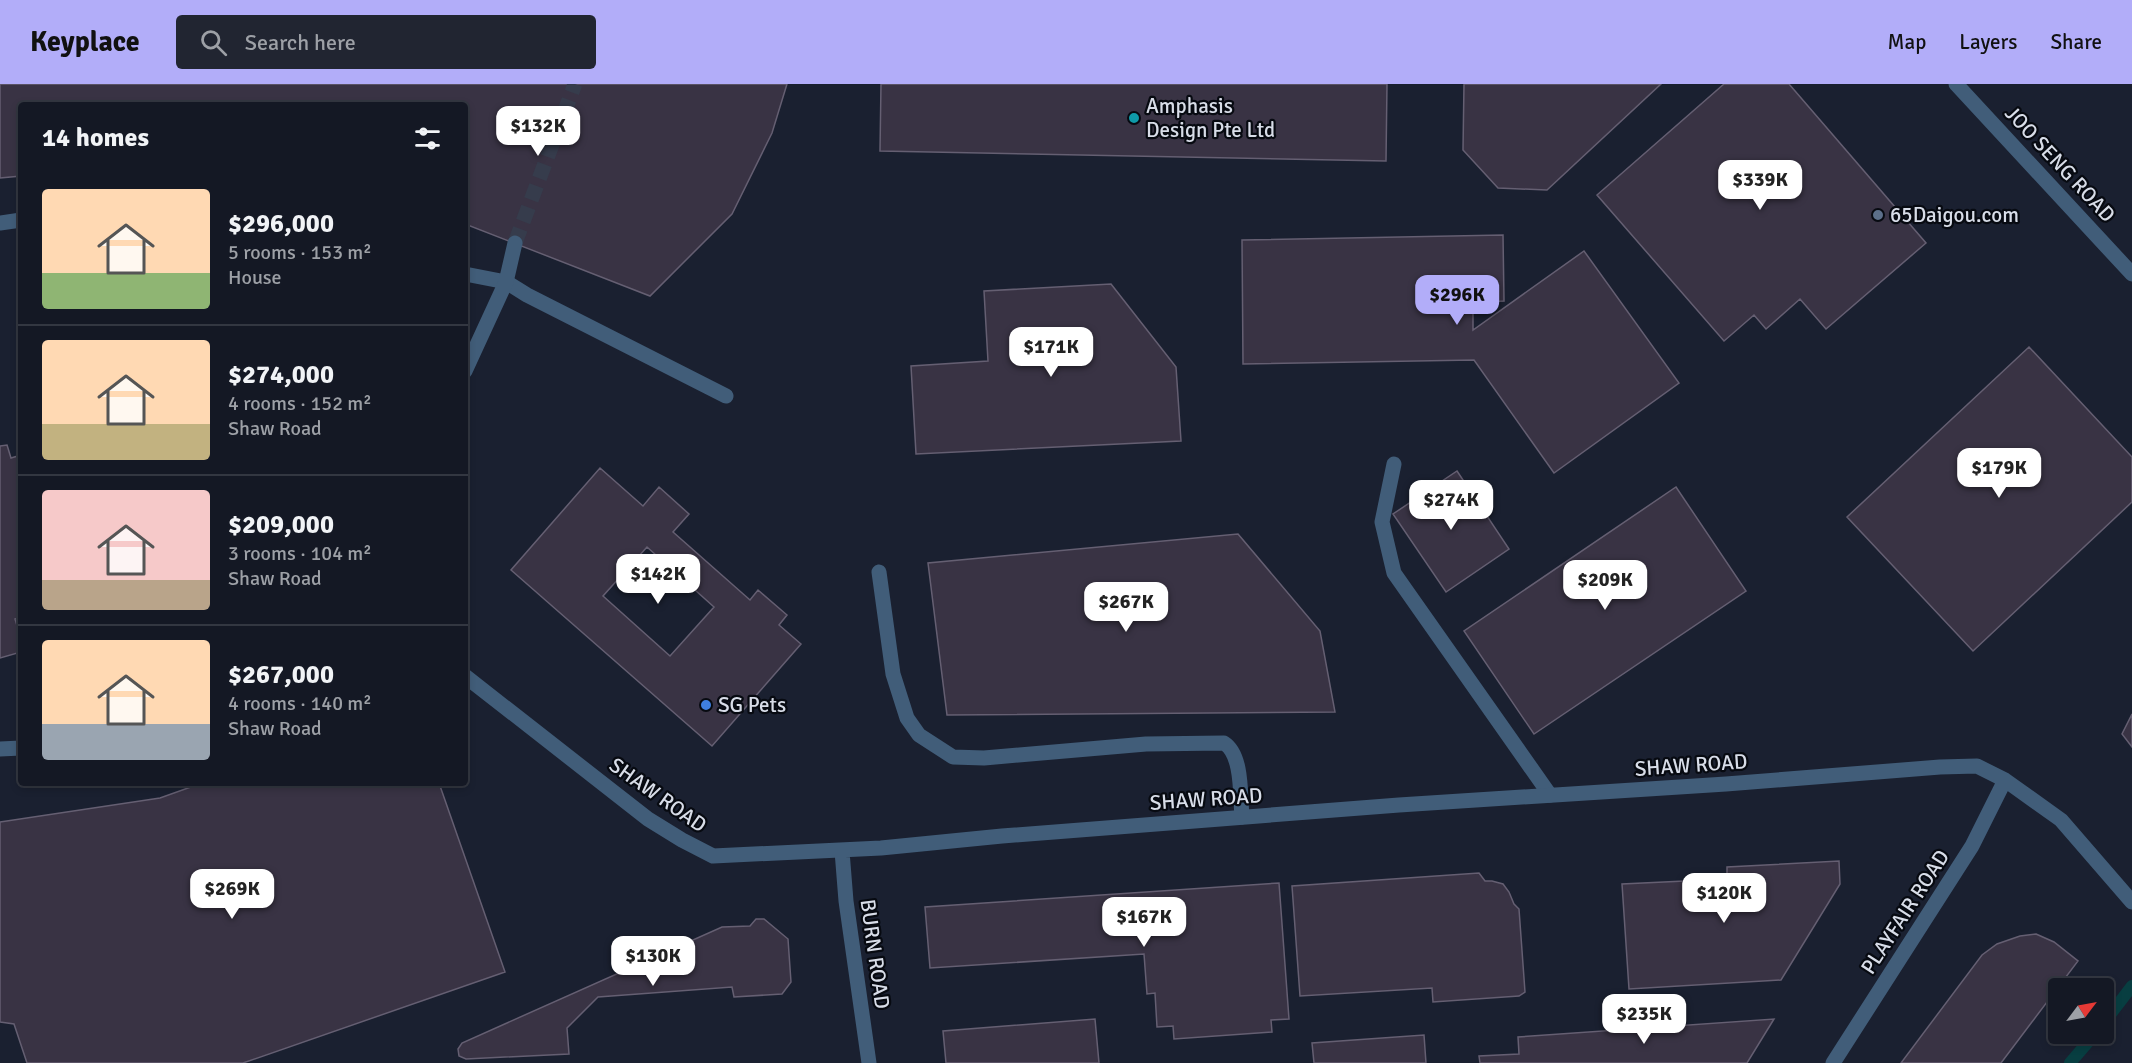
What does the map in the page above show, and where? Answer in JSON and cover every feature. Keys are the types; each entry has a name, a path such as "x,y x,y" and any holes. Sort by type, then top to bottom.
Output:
{"street":[{"name":"JOO SENG ROAD","path":"1956,84 2132,274"},
{"path":"0,223 18,220"},
{"path":"468,364 506,282 515,243"},
{"path":"468,275 506,282 726,396"},
{"path":"1394,464 1382,522 1395,573 1550,795"},
{"path":"879,572 893,674 900,699 907,718 919,735 931,745 953,757 984,758 1146,744 1224,743 1236,756 1242,817"},
{"name":"SHAW ROAD","path":"468,678 648,819 713,856 842,851 1242,817 1726,784 1940,766 1977,766 2005,780 2061,820 2132,902"},
{"path":"0,749 18,748"},
{"name":"PLAYFAIR ROAD","path":"1833,1063 1972,846 2005,780"},
{"name":"BURN ROAD","path":"842,851 846,901 869,1063"}],"building":[{"path":"0,84 787,84 772,133 732,214 650,296 468,225 468,102 18,102 18,176 0,178"},
{"name":"Amphasis Design Pte Ltd","path":"881,84 1387,84 1386,161 880,151"},
{"path":"1464,84 1661,84 1547,190 1498,188 1463,150"},
{"path":"1724,84 1789,84 1926,243 1826,329 1800,299 1766,329 1754,315 1724,341 1597,195"},
{"path":"1503,235 1504,301 1473,302 1473,330 1584,251 1679,383 1554,473 1474,360 1243,364 1242,240"},
{"path":"1111,284 1176,367 1181,441 916,454 911,366 988,361 984,291"},
{"path":"2029,347 2132,457 2132,502 1973,651 1847,517"},
{"path":"7,445 11,458 18,456 18,618 15,619 18,629 18,653 0,658 0,446"},
{"path":"600,468 643,506 659,487 689,514 673,532 750,600 758,590 787,615 779,625 801,644 712,746 511,570","holes":["647,547 714,607 670,656 603,596"]},
{"path":"1457,471 1509,549 1446,592 1393,514"},
{"path":"1676,487 1746,591 1534,734 1464,631"},
{"path":"1238,534 1320,631 1335,712 947,715 928,563"},
{"path":"2132,714 2132,747 2122,734"},
{"path":"194,786 440,786 505,972 243,1063 27,1063 14,1024 0,1022 0,822 160,798"},
{"path":"1839,861 1840,884 1781,980 1629,989 1622,884 1727,879 1727,867"},
{"path":"1479,873 1485,881 1503,884 1519,909 1525,992 1519,996 1433,1002 1432,988 1300,996 1292,886"},
{"path":"1279,883 1289,1019 1271,1020 1272,1032 1174,1039 1173,1026 1157,1027 1155,993 1147,994 1144,954 930,968 925,907"},
{"path":"756,919 764,919 788,939 791,982 782,994 734,997 732,987 598,997 567,1028 569,1054 466,1059 459,1056 458,1049 462,1043 722,927 750,926"},
{"path":"2036,934 2054,942 2078,961 2065,978 2048,978 2048,1001 2001,1063 1901,1063 1982,955 1997,944 2020,936"},
{"path":"1095,1019 1099,1063 946,1063 943,1031"},
{"path":"1774,1019 1747,1063 1480,1063 1479,1056 1519,1054 1518,1037"},
{"path":"1424,1035 1426,1063 1314,1063 1312,1043"}],"waterway":[{"path":"2114,1010 2132,986"},
{"path":"2070,1063 2086,1044"}],"tunnel":[{"path":"515,243 575,84"}],"place":[{"name":"Amphasis Design Pte Ltd","path":"1134,118"},
{"name":"65Daigou.com","path":"1878,215"},
{"name":"SG Pets","path":"706,705"}]}
